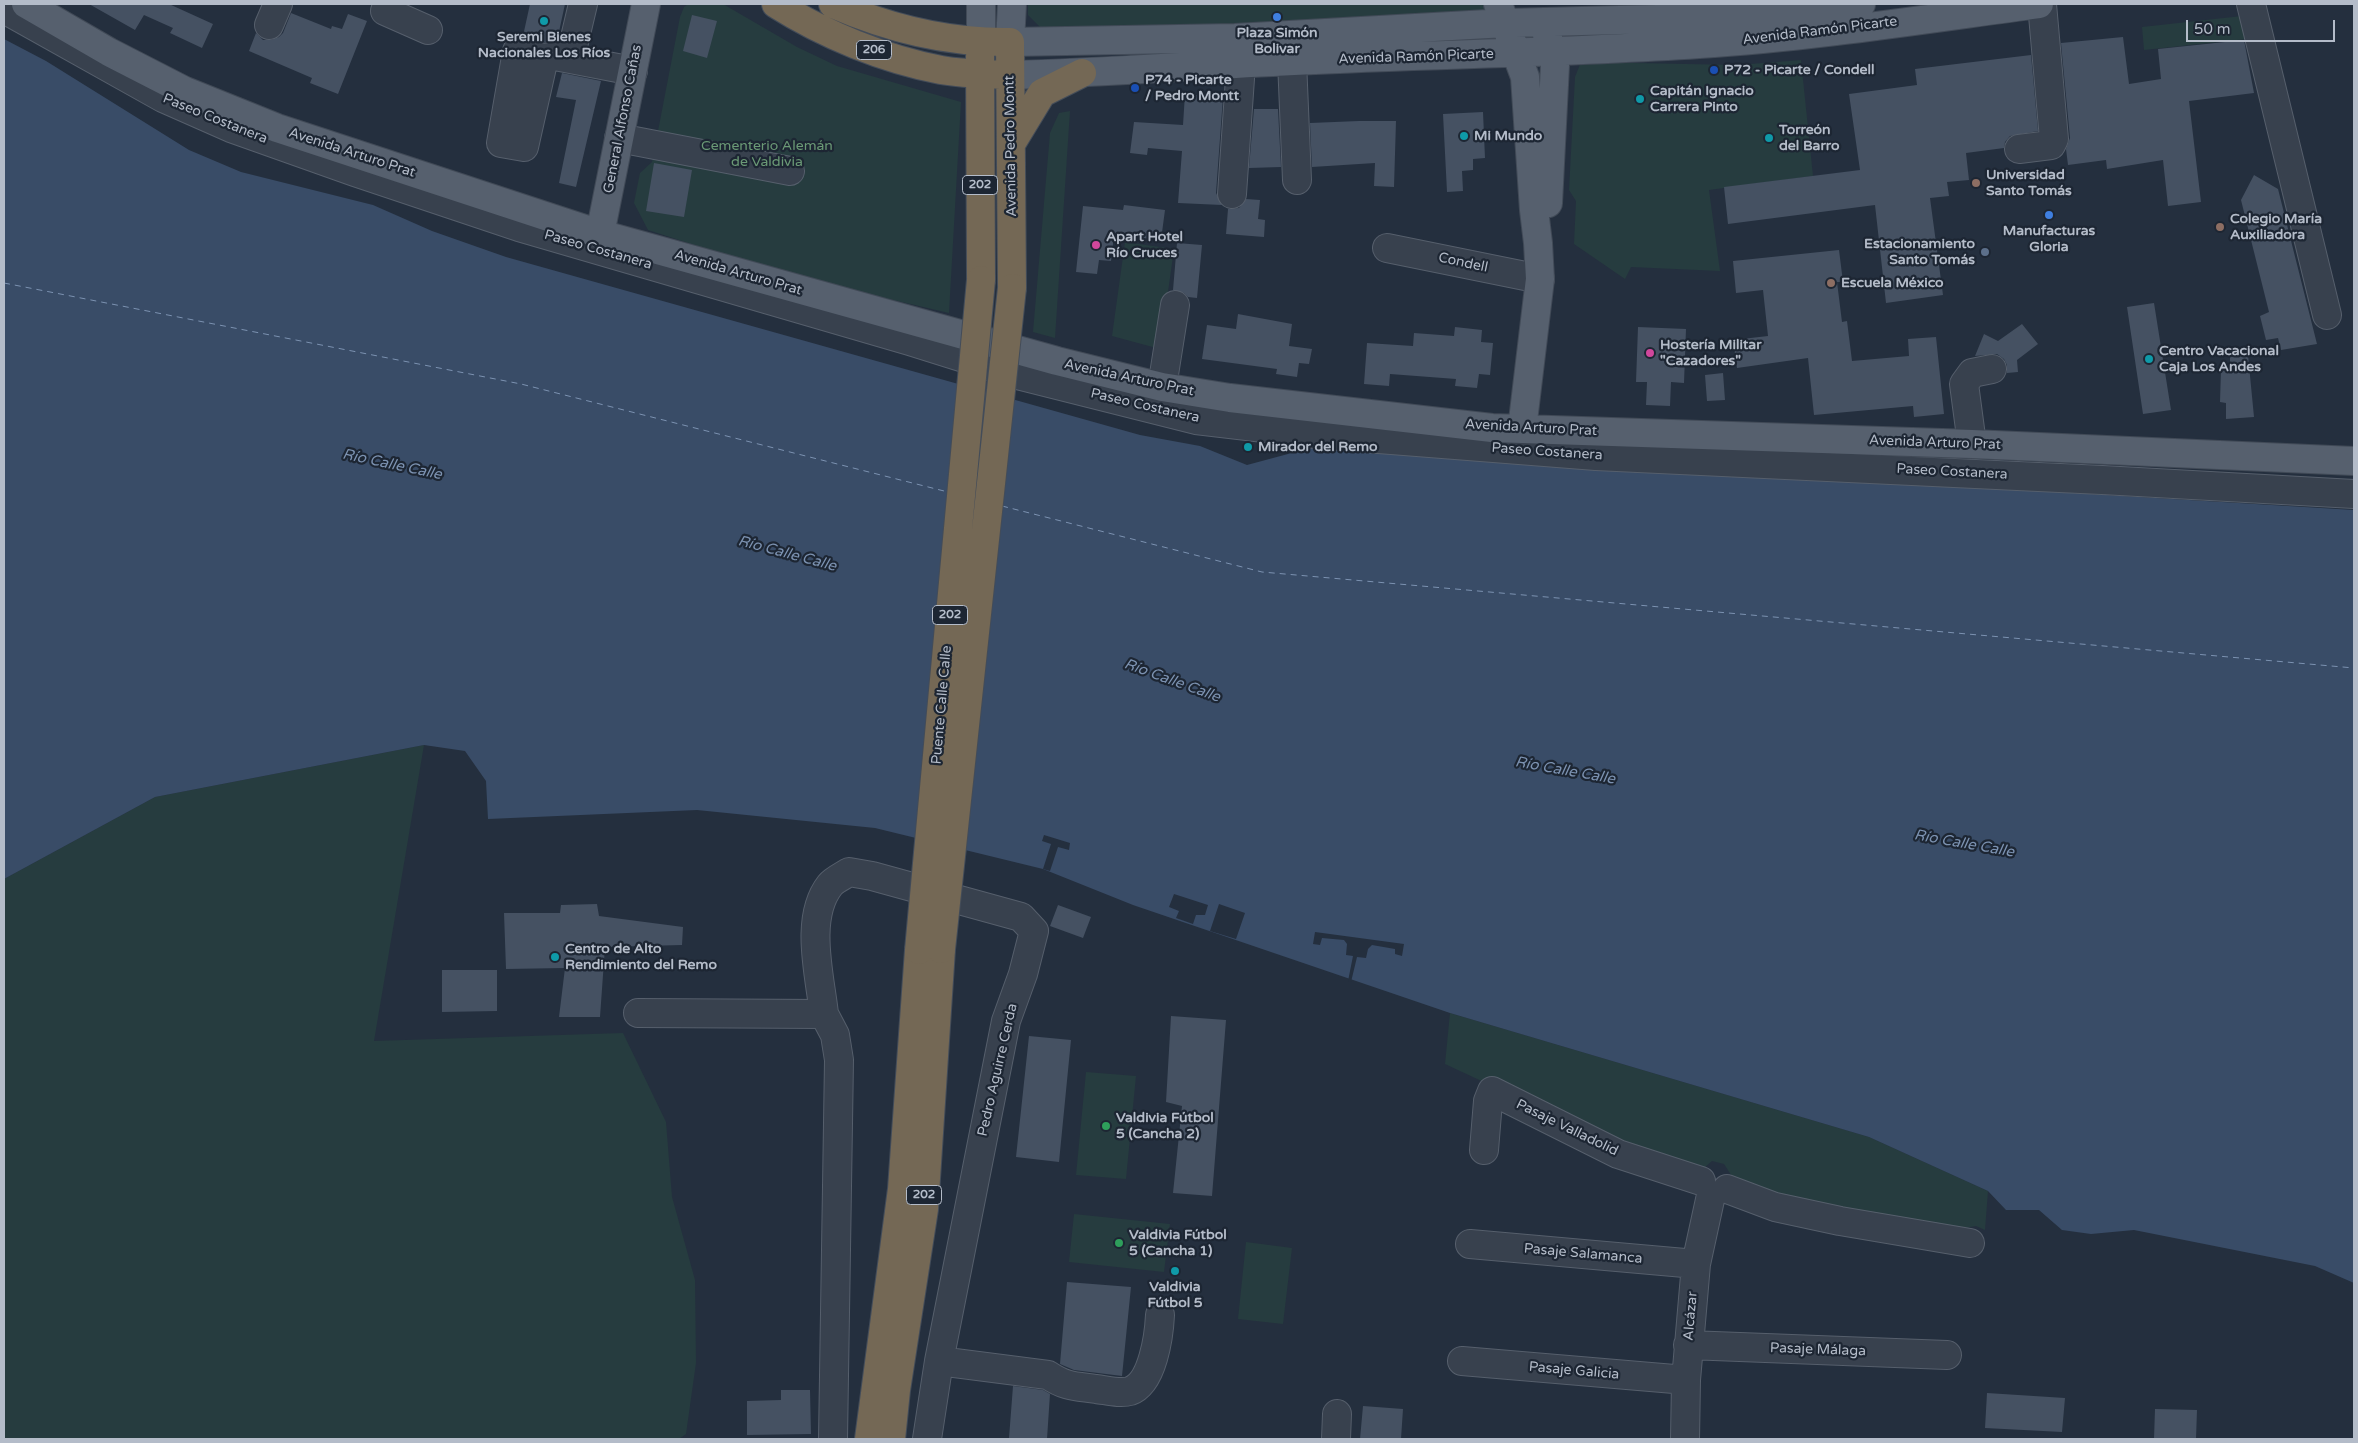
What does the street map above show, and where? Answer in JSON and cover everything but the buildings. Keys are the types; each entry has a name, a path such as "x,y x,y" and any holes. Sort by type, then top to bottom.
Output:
{"highway":[{"name":"Avenida Ramón Picarte","path":"776,4 813,24 877,51 941,70 1010,75"},
{"name":"Avenida Ramón Picarte","path":"833,4 885,24 916,32 981,42 1010,42"},
{"name":"202","path":"980,74 981,42"},
{"name":"Avenida Pedro Montt","path":"1010,42 1012,288"},
{"name":"Puente Calle Calle","path":"930,949 981,280 980,74"},
{"path":"1010,146 1042,93 1082,74"},
{"name":"Puente Calle Calle","path":"930,949 1012,288"},
{"name":"202","path":"869,1439 902,1189 930,949"},
{"name":"202","path":"891,1439 896,1390 924,1209 930,949"}],"main road":[{"name":"Avenida Arturo Prat","path":"26,4 109,52 185,91 259,121 600,234 1057,362 1162,387 1230,398 1492,428 1972,444 2354,461"},
{"name":"General Alfonso Cañas","path":"600,234 646,4"},
{"path":"981,42 982,4"},
{"name":"Avenida Pedro Montt","path":"1010,42 1012,4"},
{"name":"Avenida Ramón Picarte","path":"1010,42 1235,38 1502,13 1695,18 1861,4"},
{"name":"Avenida Ramón Picarte","path":"1010,75 1082,74 1292,61 1552,52 1699,44 1806,34 2040,4"},
{"path":"1502,13 1514,53 1524,77 1540,279 1522,429"},
{"path":"1538,13 1555,65 1547,213 1538,242"}],"street":[{"path":"388,4 385,11 428,30"},
{"path":"583,4 557,58 633,71"},
{"path":"2020,149 2051,145 2054,139 2040,4"},
{"path":"2251,4 2327,315"},
{"name":"Paseo Costanera","path":"4,9 163,98 231,128 355,172 527,229 910,341 1021,376 1196,420 1315,434 1596,456 2354,494"},
{"path":"1292,61 1297,180"},
{"path":"1232,194 1241,64"},
{"path":"619,138 790,171"},
{"name":"Condell","path":"1387,248 1540,279"},
{"path":"1162,387 1175,305"},
{"path":"1972,444 1964,384 1972,373 1992,368"},
{"name":"Pedro Aguirre Cerda","path":"833,1439 839,1060 835,1035 824,1014 816,934 816,912 830,884 849,872 872,876 1020,916 1034,931 1023,974 1006,1021 939,1361 927,1439"},
{"path":"638,1013 824,1014"},
{"name":"Pasaje Valladolid","path":"1484,1150 1488,1101 1492,1091 1618,1154 1713,1188 1781,1208 1970,1243"},
{"name":"Alcázar","path":"1685,1439 1688,1345 1696,1264 1713,1188"},
{"name":"Pasaje Salamanca","path":"1470,1244 1696,1264"},
{"path":"939,1361 1048,1375 1062,1385 1127,1392 1138,1388 1151,1363 1156,1347 1160,1315"},
{"name":"Pasaje Málaga","path":"1688,1345 1947,1355"},
{"name":"Pasaje Galicia","path":"1462,1361 1686,1380"}],"green space":[{"name":"Cementerio Alemán de Valdivia","path":"688,4 723,4 797,47 837,66 961,102 949,313 794,277 648,230 634,203 640,173 652,162 680,17 684,7"},
{"path":"1028,4 1486,4 1482,15 1445,20 1042,29 1028,15"},
{"path":"2242,16 2247,39 2144,50 2142,27"},
{"path":"1801,60 1813,176 1709,190 1720,271 1631,267 1625,279 1574,244 1576,201 1569,190 1575,77 1581,62 1738,65"},
{"path":"1070,111 1055,338 1033,332 1050,133 1059,113"},
{"path":"1125,242 1174,249 1160,349 1112,336"},
{"path":"424,745 374,1041 623,1033 666,1122 672,1197 695,1280 696,1363 686,1434 679,1439 4,1439 4,879 155,797"},
{"path":"1450,1013 1869,1137 1988,1191 1985,1230 1976,1226 1959,1229 1816,1210 1735,1181 1724,1164 1712,1161 1704,1168 1634,1152 1445,1064"},
{"name":"Valdivia Fútbol 5 (Cancha 2)","path":"1086,1072 1136,1076 1126,1179 1076,1175"},
{"name":"Valdivia Fútbol 5 (Cancha 1)","path":"1074,1214 1170,1224 1164,1272 1069,1262"},
{"path":"1246,1242 1292,1248 1283,1324 1238,1319"}],"water":[{"name":"Río Calle Calle","path":"4,39 46,61 189,150 241,172 373,205 432,231 506,257 1140,435 1200,446 1247,465 1314,447 2354,510 2354,1283 2315,1266 2134,1230 2091,1234 2062,1230 2039,1210 2006,1210 1988,1191 1869,1137 1450,1013 1133,905 1043,869 875,828 697,810 488,819 486,781 465,751 424,745 155,797 4,879"}],"pier":[{"path":"1044,835 1070,843 1069,850 1058,847 1050,871 1043,869 1051,844 1042,841"},
{"path":"1174,894 1208,905 1205,915 1196,915 1193,924 1176,918 1179,911 1169,907"},
{"path":"1219,904 1245,913 1236,939 1210,931"},
{"path":"1315,932 1404,944 1402,956 1395,954 1395,949 1372,945 1368,949 1366,958 1357,957 1351,982 1348,981 1353,956 1346,955 1347,944 1344,940 1322,938 1320,945 1313,944"}],"ferry route":[{"path":"4,283 521,384 948,492"},
{"path":"1002,506 1262,572 2354,668"}],"place":[{"name":"Plaza Simón Bolivar","path":"1277,17"},
{"name":"Seremi Bienes Nacionales Los Ríos","path":"544,21"},
{"name":"P72 - Picarte / Condell","path":"1714,70"},
{"name":"P74 - Picarte / Pedro Montt","path":"1135,88"},
{"name":"Capitán Ignacio Carrera Pinto","path":"1640,99"},
{"name":"Mi Mundo","path":"1464,136"},
{"name":"Torreón del Barro","path":"1769,138"},
{"name":"Universidad Santo Tomás","path":"1976,183"},
{"name":"Manufacturas Gloria","path":"2049,215"},
{"name":"Colegio María Auxiliadora","path":"2220,227"},
{"name":"Apart Hotel Río Cruces","path":"1096,245"},
{"name":"Estacionamiento Santo Tomás","path":"1985,252"},
{"name":"Escuela México","path":"1831,283"},
{"name":"Hostería Militar \"Cazadores\"","path":"1650,353"},
{"name":"Centro Vacacional Caja Los Andes","path":"2149,359"},
{"name":"Mirador del Remo","path":"1248,447"},
{"name":"Centro de Alto Rendimiento del Remo","path":"555,957"},
{"name":"Valdivia Fútbol 5 (Cancha 2)","path":"1106,1126"},
{"name":"Valdivia Fútbol 5 (Cancha 1)","path":"1119,1243"},
{"name":"Valdivia Fútbol 5","path":"1175,1271"}]}
